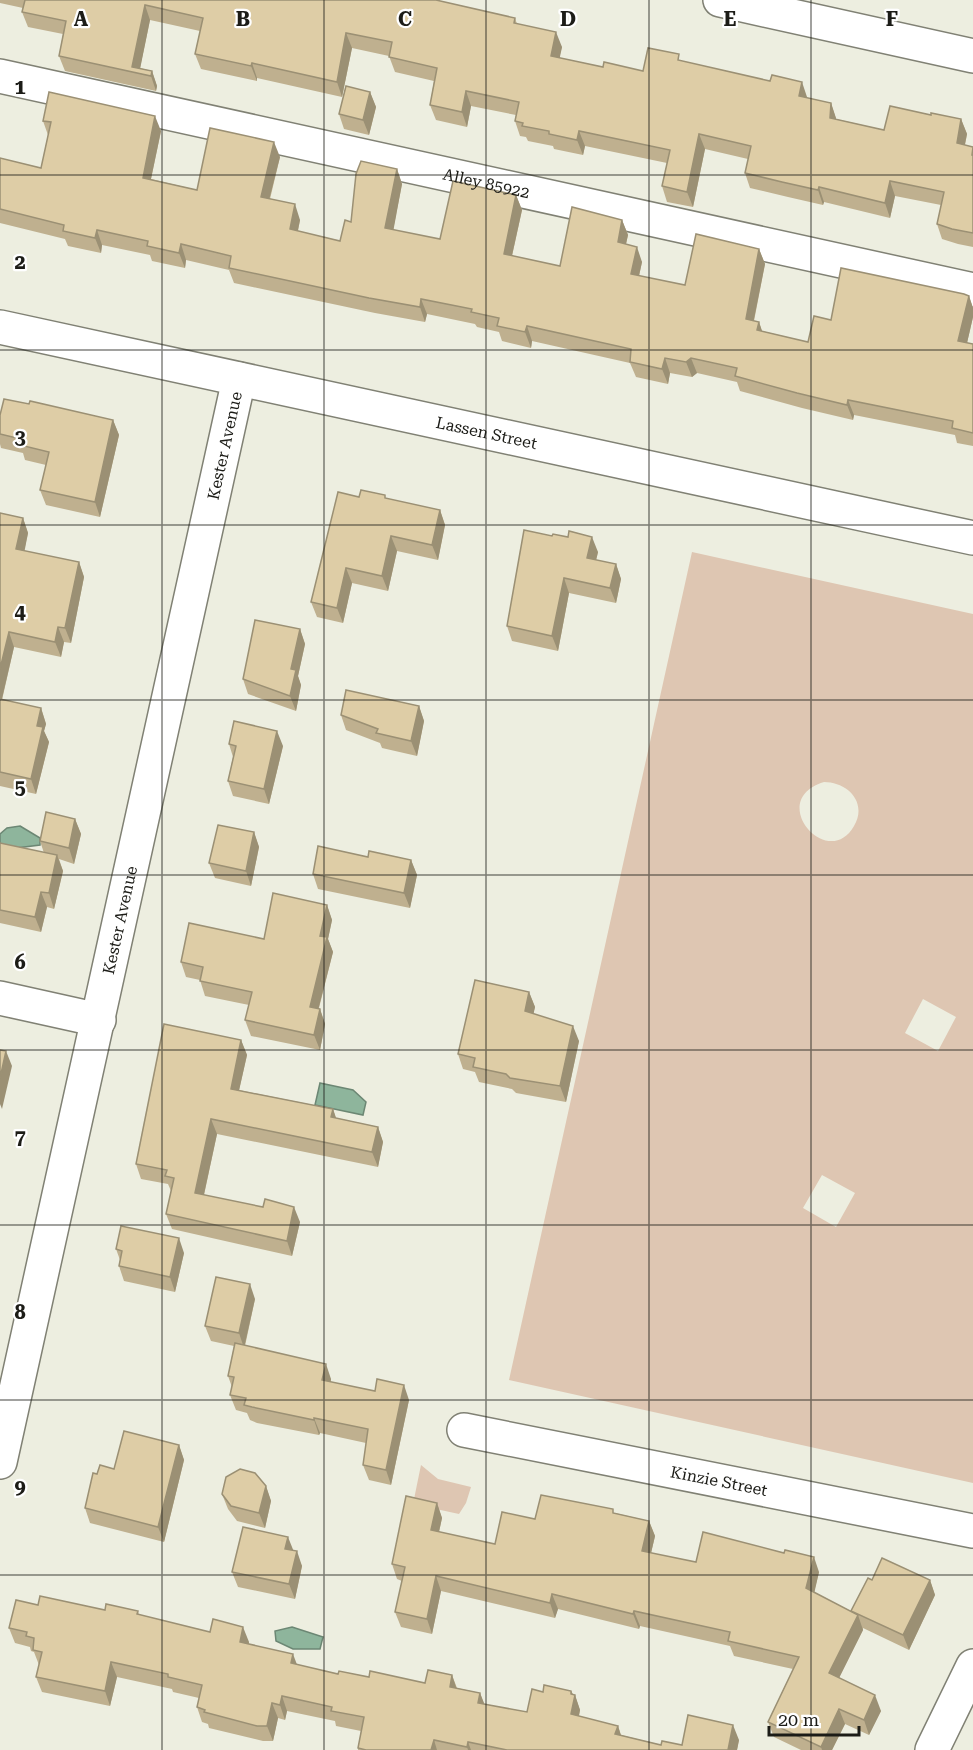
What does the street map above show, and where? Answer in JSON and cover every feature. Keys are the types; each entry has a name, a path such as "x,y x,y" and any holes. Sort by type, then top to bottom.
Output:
{"street":[{"path":"720,0 794,8 973,56"},
{"name":"Alley 85922","path":"0,76 973,290"},
{"name":"Lassen Street","path":"0,327 973,538"},
{"name":"Kester Avenue","path":"0,1462 239,379"},
{"path":"0,998 99,1020"},
{"name":"Kinzie Street","path":"464,1430 973,1531"},
{"path":"932,1750 973,1666"}],"shaded area":[{"path":"692,552 973,614 973,1483 509,1380","holes":["824,782 847,790 853,795 858,809 858,817 854,826 843,838 830,841 818,837 807,828 801,816 800,803 807,791","923,999 956,1017 938,1051 905,1033","822,1175 855,1193 836,1227 803,1208"]},
{"path":"20,826 40,838 40,845 0,850 0,834 7,828"},
{"path":"320,1083 353,1090 366,1102 363,1115 315,1105"},
{"path":"421,1465 438,1479 471,1487 466,1503 459,1514 413,1504"},
{"path":"292,1627 323,1637 320,1649 293,1649 276,1641 275,1631"}],"building":[{"path":"25,0 436,0 515,18 514,23 556,32 551,56 603,67 604,62 643,71 648,48 679,54 678,60 770,81 772,75 802,82 799,96 831,103 830,118 884,130 890,106 961,119 957,143 973,147 973,233 937,224 944,192 890,181 885,203 819,187 818,190 782,182 745,173 751,146 699,134 687,192 662,186 670,150 579,131 577,140 549,134 549,131 522,126 523,123 515,121 519,102 466,91 462,112 430,105 437,68 389,57 392,42 346,33 337,82 252,63 251,66 195,54 203,18 145,5 132,67 152,71 151,76 59,56 66,21 22,12"},
{"path":"346,86 370,92 363,120 339,114"},
{"path":"49,92 155,116 143,178 197,190 210,128 274,142 261,197 295,204 290,229 340,241 345,220 351,222 356,174 361,161 397,169 385,228 440,239 453,181 516,195 504,254 560,266 572,207 622,220 618,242 637,247 631,274 685,285 696,234 759,249 746,319 759,322 757,330 808,342 814,316 831,320 841,268 964,294 969,296 958,341 973,344 973,433 952,428 953,421 848,400 847,405 735,376 737,368 691,358 686,362 665,358 662,369 630,362 631,349 527,326 525,332 497,326 499,318 471,312 472,309 421,299 420,307 369,298 229,268 231,256 181,244 179,253 147,246 148,241 97,230 95,238 63,231 64,225 0,209 0,158 41,168 51,122 43,121"},
{"path":"4,399 29,404 30,401 113,420 95,502 40,490 49,452 20,445 21,439 0,434 0,415"},
{"path":"361,490 385,495 385,498 440,510 432,545 391,536 382,576 346,568 337,608 311,602 338,492 359,497"},
{"path":"0,513 23,518 16,549 79,562 65,628 58,627 55,642 9,632 0,669"},
{"path":"524,530 568,537 569,531 592,537 587,558 616,564 610,588 564,578 552,636 507,626"},
{"path":"255,620 300,629 291,669 296,670 290,696 243,679"},
{"path":"346,690 419,706 411,741 376,733 378,729 341,715"},
{"path":"0,699 41,708 37,726 43,727 31,779 0,772"},
{"path":"234,721 277,731 264,789 228,781 236,746 229,744"},
{"path":"46,812 75,819 69,848 40,841"},
{"path":"218,825 254,832 246,871 209,863"},
{"path":"0,843 57,855 49,893 41,892 35,917 0,910"},
{"path":"318,846 368,857 369,851 411,860 404,893 313,874"},
{"path":"273,893 327,905 320,936 327,937 310,1007 320,1009 314,1035 245,1020 252,992 200,981 203,967 181,962 189,923 264,939"},
{"path":"475,980 529,992 525,1011 573,1026 560,1086 510,1078 506,1074 473,1067 475,1058 458,1054"},
{"path":"164,1024 241,1040 231,1089 333,1109 331,1117 378,1127 372,1152 211,1119 195,1193 263,1207 265,1199 294,1207 287,1241 166,1214 174,1178 165,1176 167,1170 136,1164"},
{"path":"0,1050 6,1051 0,1078"},
{"path":"121,1226 179,1238 170,1277 119,1266 122,1251 116,1249"},
{"path":"216,1277 250,1284 239,1333 205,1326"},
{"path":"235,1343 326,1364 322,1380 375,1391 377,1379 404,1385 386,1470 363,1465 368,1429 252,1407 244,1405 246,1398 230,1395 234,1377 228,1376"},
{"path":"124,1431 179,1445 158,1527 85,1508 93,1473 97,1474 100,1465 114,1469"},
{"path":"240,1469 255,1473 266,1486 259,1513 231,1506 222,1494 226,1477"},
{"path":"541,1495 613,1509 613,1513 649,1521 642,1551 696,1562 703,1532 784,1553 785,1550 814,1557 806,1588 858,1615 829,1673 875,1695 864,1720 839,1709 821,1747 768,1722 799,1657 728,1641 730,1632 634,1611 633,1614 552,1594 550,1603 436,1576 427,1619 395,1612 405,1567 392,1564 406,1496 437,1503 431,1530 495,1544 502,1512 535,1519"},
{"path":"243,1527 288,1537 285,1549 297,1551 289,1584 232,1572"},
{"path":"882,1558 930,1580 903,1635 851,1611 868,1578 872,1580"},
{"path":"40,1596 105,1610 106,1604 210,1632 213,1619 243,1627 240,1642 293,1654 291,1663 338,1674 339,1671 369,1677 370,1671 425,1683 428,1670 452,1675 450,1687 480,1693 478,1703 527,1712 532,1689 543,1692 544,1685 571,1691 571,1694 575,1695 571,1714 618,1726 615,1734 661,1745 662,1741 682,1745 688,1715 733,1725 728,1750 507,1750 468,1742 467,1747 434,1740 431,1750 366,1750 358,1748 364,1717 331,1711 332,1707 282,1696 280,1705 272,1703 267,1726 257,1726 204,1712 205,1710 197,1707 202,1685 168,1677 168,1674 111,1662 105,1691 36,1677 42,1652 33,1650 34,1638 26,1636 27,1632 9,1628 16,1600 38,1605"}]}
